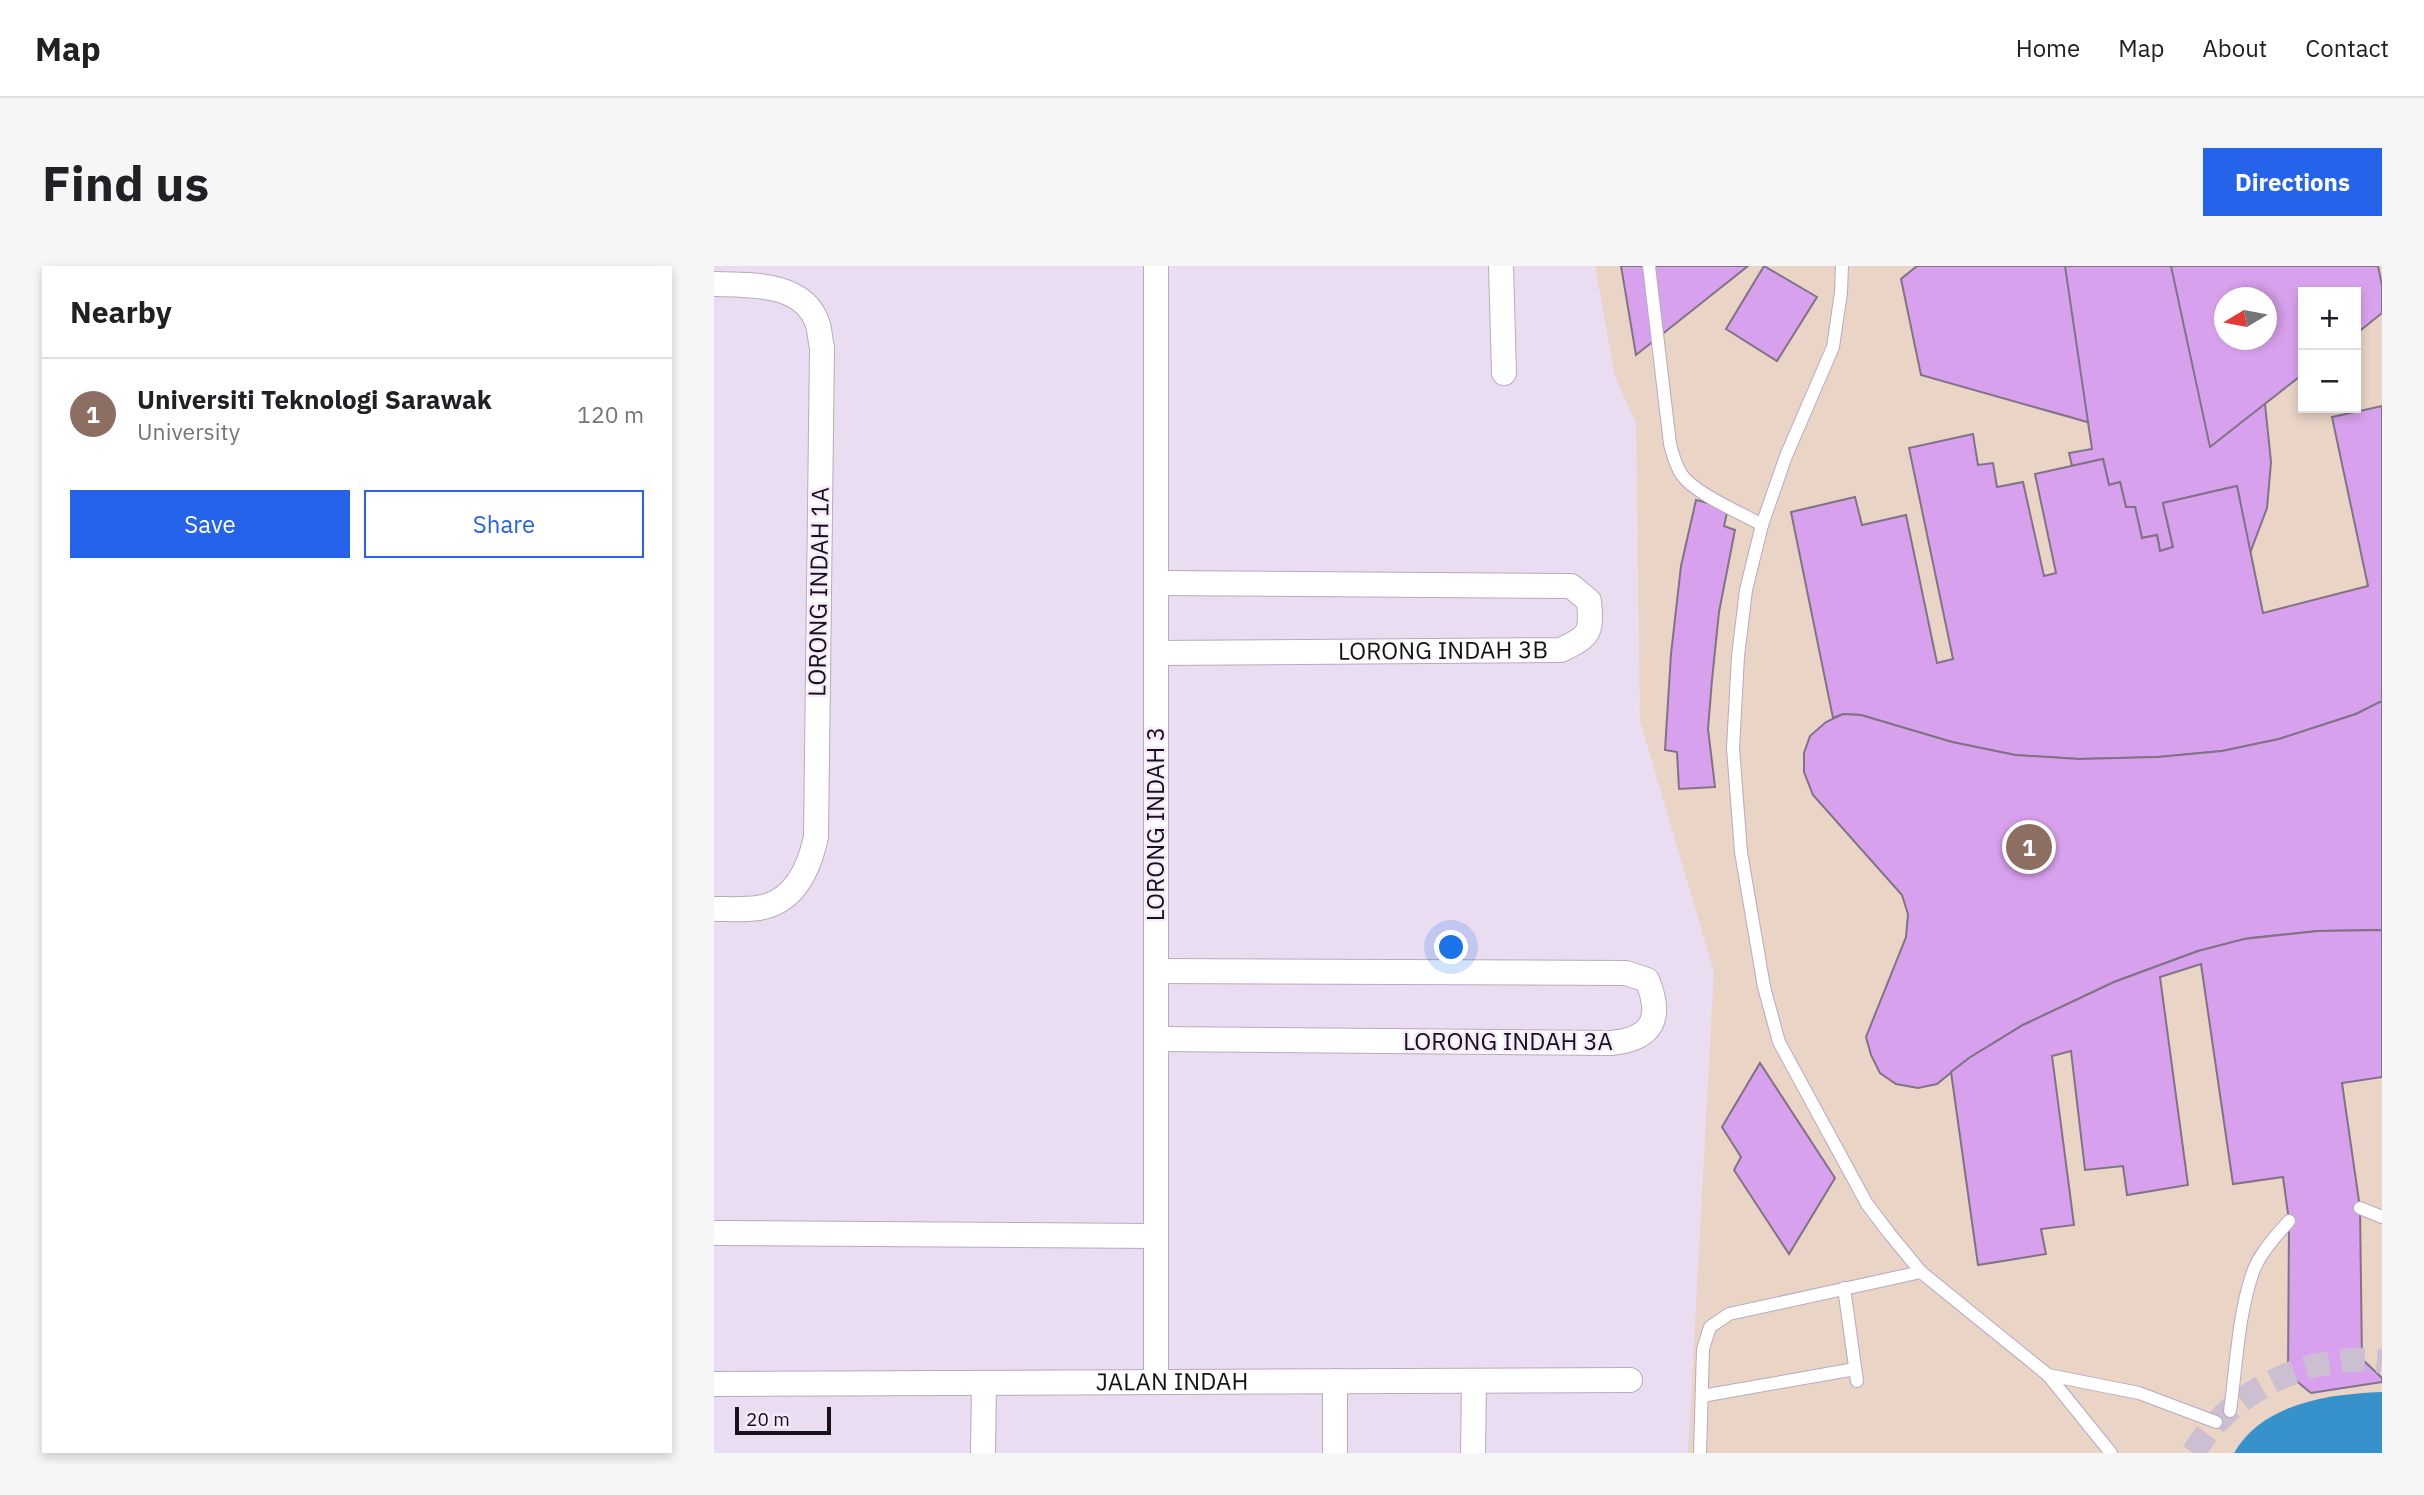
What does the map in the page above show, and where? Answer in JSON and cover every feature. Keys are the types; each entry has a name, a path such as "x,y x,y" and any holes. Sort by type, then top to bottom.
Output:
{"street":[{"name":"LORONG INDAH 3","path":"1156,266 1156,1382"},
{"path":"1502,266 1504,373"},
{"name":"LORONG INDAH 1A","path":"714,284 782,290 803,300 817,323 822,347 816,837 811,862 799,882 781,901 759,908 714,909"},
{"name":"LORONG INDAH 3B","path":"1156,583 1571,586 1589,601 1591,623 1584,639 1561,650 1156,653"},
{"name":"LORONG INDAH 3A","path":"1156,971 1626,973 1647,980 1655,999 1653,1017 1647,1031 1630,1042 1156,1039"},
{"path":"714,1233 1156,1236"},
{"name":"JALAN INDAH","path":"714,1384 1630,1380"},
{"path":"1335,1381 1335,1453"},
{"path":"1473,1453 1474,1381"},
{"path":"983,1453 984,1382"}],"lane":[{"path":"1649,266 1670,444 1675,464 1695,488 1762,525"},
{"path":"1842,266 1833,347 1786,456 1762,525 1746,590 1738,656 1733,748 1741,852 1764,987 1779,1042 1867,1204 1921,1272 2048,1375 2111,1453"},
{"path":"2360,1208 2382,1217"},
{"path":"2230,1411 2240,1330 2252,1274 2271,1243 2289,1221"},
{"path":"1700,1453 1703,1349 1710,1326 1729,1314 1921,1272"},
{"path":"1702,1396 1856,1375 1844,1288"},
{"path":"2048,1375 2139,1393 2216,1422"}],"shaded area":[{"path":"1595,266 2382,266 2382,1453 1688,1453 1714,972 1640,721 1636,423 1615,377"}],"water":[{"path":"2382,1392 2382,1453 2234,1453 2262,1423 2299,1404 2341,1395"}],"building":[{"path":"1621,266 1748,266 1636,355"},
{"path":"1764,266 1817,297 1777,361 1726,329"},
{"path":"1917,266 2107,266 2144,438 1921,375 1901,279"},
{"path":"2065,266 2234,266 2239,287 2214,287 2214,350 2252,350 2265,404 2271,462 2267,508 2250,553 2237,486 2163,503 2173,547 2160,551 2157,535 2142,538 2135,507 2126,507 2120,482 2109,485 2103,459 2072,466 2069,453 2092,449"},
{"path":"2171,266 2378,266 2382,285 2382,313 2361,330 2361,287 2298,287 2298,378 2210,447"},
{"path":"2382,406 2382,701 2356,714 2279,739 2222,751 2158,757 2079,759 2015,755 1952,742 1861,715 1843,714 1833,718 1791,512 1855,497 1862,525 1906,515 1937,663 1953,659 1909,448 1973,434 1978,465 1993,463 1997,487 2023,482 2044,576 2056,573 2035,474 2103,459 2109,485 2120,482 2126,507 2135,507 2142,538 2157,535 2160,551 2173,547 2163,503 2237,486 2263,613 2368,586 2332,417 2361,413 2361,411"},
{"path":"1696,500 1728,508 1724,526 1735,530 1719,612 1708,729 1715,787 1679,789 1677,752 1665,750 1671,654 1681,566"},
{"path":"2382,701 2382,930 2318,931 2250,938 2198,951 2114,982 2023,1025 1969,1058 1937,1084 1918,1088 1896,1084 1880,1073 1866,1037 1906,937 1908,914 1902,895 1813,795 1804,772 1804,753 1810,736 1826,722 1843,714 1861,715 1952,742 2015,755 2079,759 2158,757 2222,751 2279,739 2356,714"},
{"path":"2382,930 2382,1077 2342,1083 2360,1208 2362,1359 2382,1378 2382,1382 2311,1393 2288,1374 2289,1221 2283,1177 2233,1184 2201,964 2160,977 2188,1185 2127,1195 2123,1166 2085,1170 2071,1051 2052,1056 2074,1225 2041,1229 2046,1254 1978,1265 1951,1072 2023,1025 2114,982 2198,951 2244,939 2318,931"},
{"path":"1760,1063 1835,1178 1789,1254 1734,1170 1741,1157 1722,1127"}],"tunnel":[{"path":"2193,1453 2213,1426 2232,1407 2271,1382 2314,1366 2360,1360 2382,1361"}],"place":[{"name":"Universiti Teknologi Sarawak","path":"2029,847"}]}
